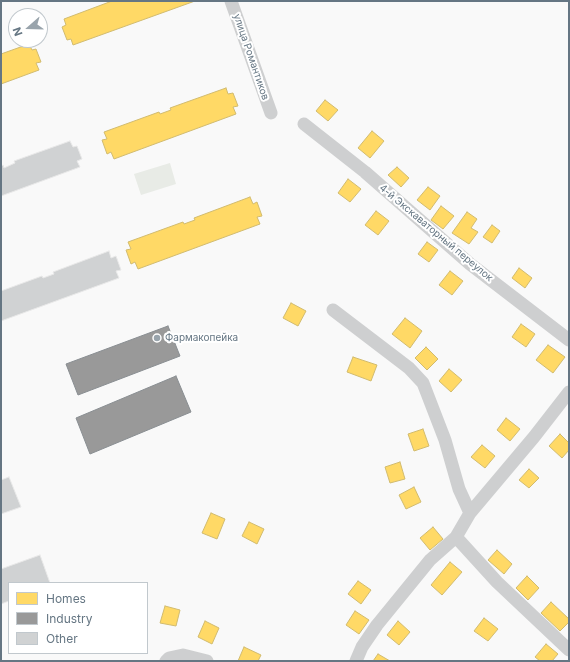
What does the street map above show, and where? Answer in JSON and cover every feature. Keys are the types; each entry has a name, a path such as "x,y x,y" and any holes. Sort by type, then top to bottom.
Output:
{"street":[{"name":"улица Романтиков","path":"231,1 271,113"},
{"name":"4-й Экскаваторный переулок","path":"304,124 365,172 470,264 569,340"},
{"path":"333,310 409,368 423,383 444,440 459,490 470,513"},
{"path":"356,661 362,647 376,625 430,560 456,537 470,513 534,437 569,392"},
{"path":"456,537 497,582 569,650"},
{"path":"166,661 169,658 183,655 207,661"}],"shaded area":[{"path":"170,163 176,184 141,195 134,174"}],"building: Homes":[{"path":"112,1 195,1 73,45 71,39 67,40 62,27 66,25 64,19"},
{"path":"18,48 31,48 32,50 36,49 41,62 36,63 39,70 1,84 1,54"},
{"path":"226,88 228,94 233,93 238,106 233,107 236,114 114,159 111,152 107,154 102,140 107,139 104,132 159,112 160,114 171,110 170,108"},
{"path":"325,100 338,110 328,121 316,111"},
{"path":"372,131 384,141 370,158 358,148"},
{"path":"397,167 409,178 401,187 388,175"},
{"path":"348,179 361,189 350,202 338,193"},
{"path":"428,187 440,196 430,210 417,200"},
{"path":"250,197 253,204 257,202 262,216 257,217 260,224 138,269 135,262 131,264 126,250 131,249 128,242 183,222 184,224 195,220 194,218"},
{"path":"441,206 454,216 443,229 431,220"},
{"path":"376,211 389,221 378,235 365,225"},
{"path":"467,212 477,219 471,228 478,232 469,244 452,233"},
{"path":"492,225 500,231 492,243 483,237"},
{"path":"427,242 438,250 429,262 418,254"},
{"path":"519,268 532,278 525,288 512,278"},
{"path":"450,271 463,281 452,295 439,285"},
{"path":"291,303 306,311 298,326 283,318"},
{"path":"405,318 422,331 410,348 392,334"},
{"path":"521,324 535,334 526,347 512,337"},
{"path":"548,345 565,357 553,373 536,360"},
{"path":"426,347 438,359 427,370 415,358"},
{"path":"353,357 377,365 371,381 347,372"},
{"path":"449,369 462,380 451,392 439,381"},
{"path":"506,418 520,429 510,441 497,430"},
{"path":"423,429 429,446 414,451 408,434"},
{"path":"560,434 569,443 569,450 562,458 549,446"},
{"path":"482,445 495,456 485,468 471,457"},
{"path":"400,462 405,479 390,483 385,467"},
{"path":"529,469 539,478 529,488 519,480"},
{"path":"414,487 421,502 406,509 399,495"},
{"path":"211,513 225,519 217,539 202,533"},
{"path":"249,522 264,529 257,544 242,536"},
{"path":"433,527 443,539 430,550 420,538"},
{"path":"497,550 512,564 504,574 488,560"},
{"path":"450,562 462,572 442,595 431,585"},
{"path":"527,576 539,588 528,600 516,588"},
{"path":"358,581 371,590 361,604 348,594"},
{"path":"551,602 569,619 569,622 560,631 541,613"},
{"path":"165,606 180,610 176,626 160,623"},
{"path":"355,611 369,620 359,634 346,625"},
{"path":"484,618 498,629 488,641 474,631"},
{"path":"205,621 219,628 212,644 198,637"},
{"path":"398,621 410,632 399,645 387,635"},
{"path":"546,644 558,654 552,661 540,661 535,657"},
{"path":"244,647 261,655 258,661 238,661"},
{"path":"378,654 390,661 373,661"}],"building: Industry":[{"path":"168,326 180,356 78,395 66,364"},
{"path":"176,376 191,412 90,454 76,418"}],"building: Other":[{"path":"70,141 73,147 77,146 82,159 77,161 80,167 1,196 1,166 3,165 4,168 15,163 14,161"},
{"path":"109,251 111,258 116,256 121,270 116,271 119,278 1,321 1,291 42,276 43,278 54,274 53,272"},
{"path":"9,477 21,507 1,514 1,480"},
{"path":"40,555 50,582 8,582 8,601 1,604 1,569"}],"place":[{"name":"Фармакопейка","path":"157,338"}]}
